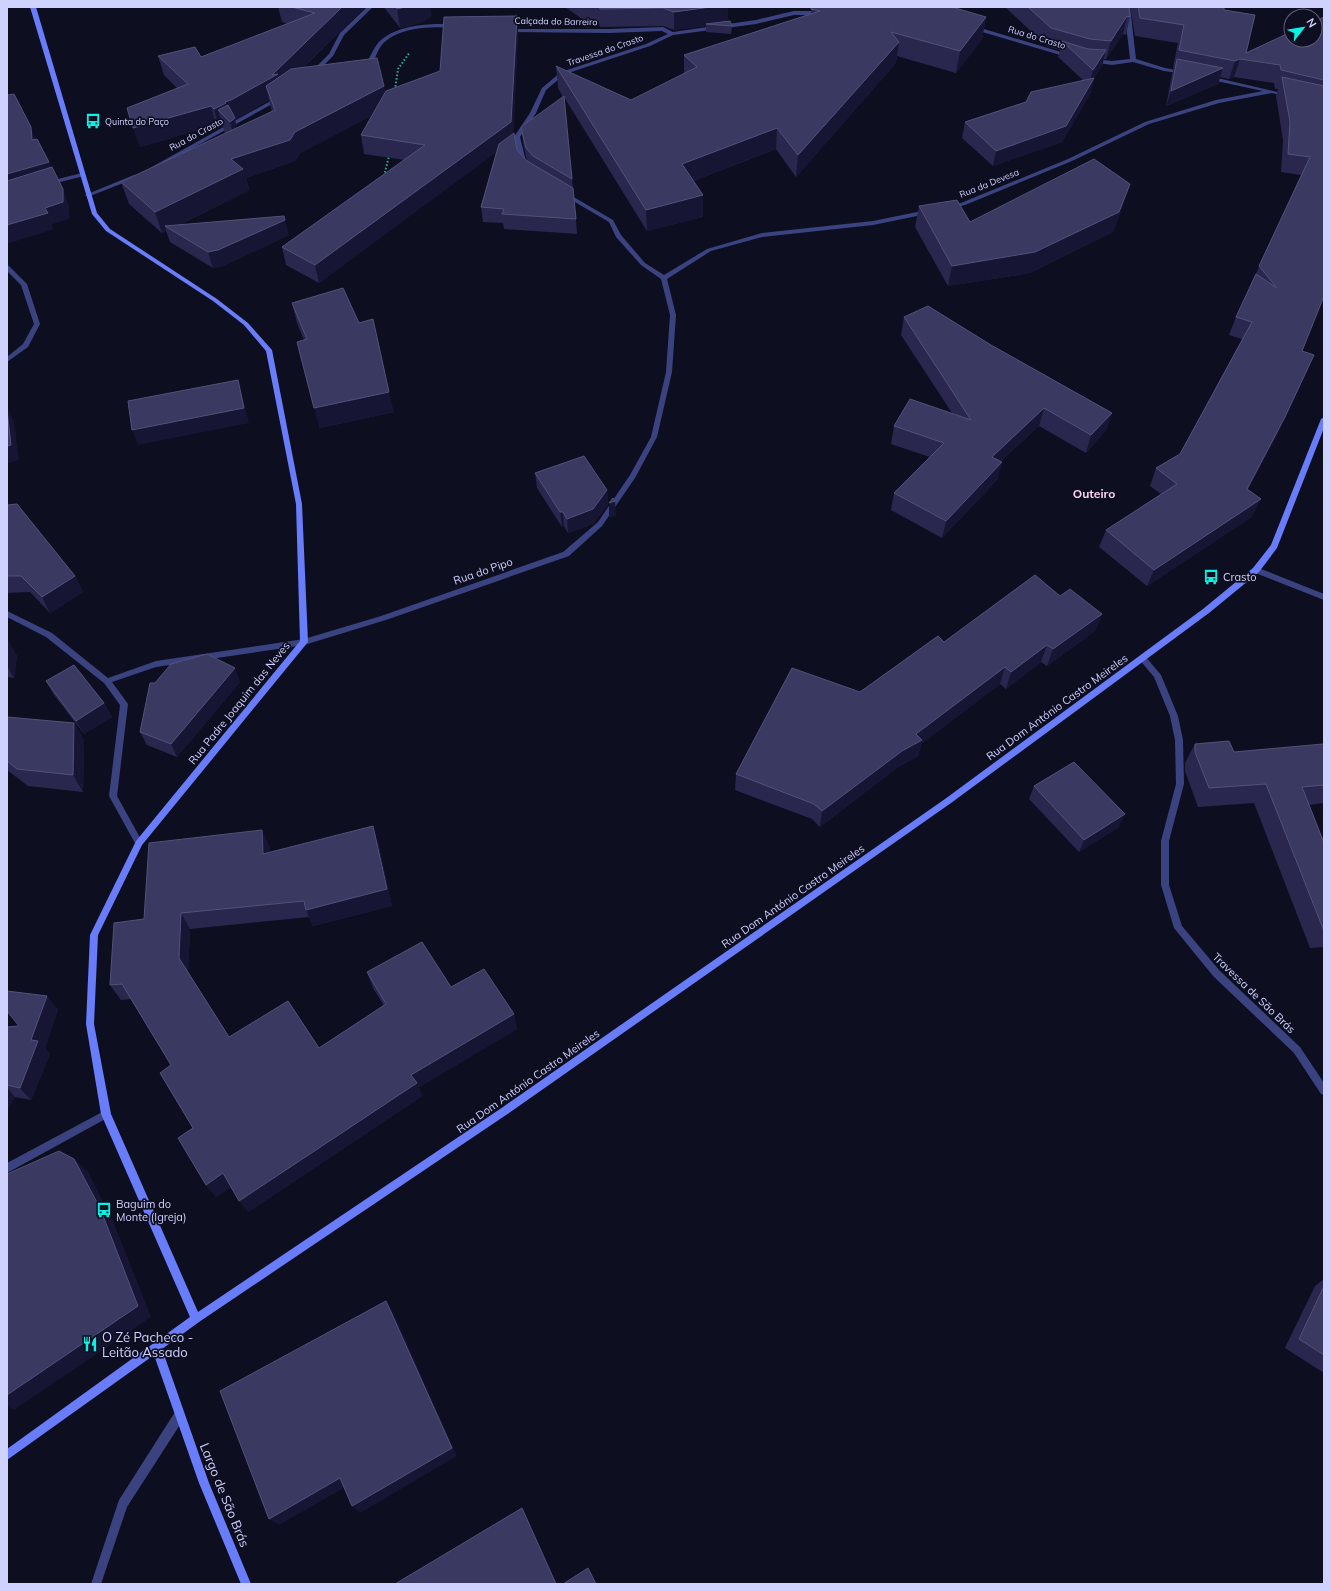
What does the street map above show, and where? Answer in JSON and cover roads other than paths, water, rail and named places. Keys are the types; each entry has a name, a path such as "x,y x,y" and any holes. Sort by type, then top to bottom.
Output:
{"street":[{"name":"Rua Padre Joaquim das Neves","path":"33,7 94,214 108,230 215,300 246,324 269,350 299,504 304,642 139,843 94,935 90,1024 106,1114 196,1319"},
{"path":"310,76 330,55 342,34 370,7"},
{"path":"1127,7 1133,60"},
{"name":"Travessa do Crasto","path":"527,169 523,164 517,137 533,113 544,88 563,73 648,44 672,34 756,22 794,13 828,13"},
{"path":"378,73 371,60 380,44 400,32 422,26 444,25 464,27"},
{"name":"Rua do Crasto","path":"970,27 1078,58"},
{"name":"Calçada do Barreiro","path":"498,29 609,31 663,29 672,34"},
{"path":"1085,61 1112,63 1133,60 1164,69 1190,74"},
{"path":"1201,76 1293,96"},
{"name":"Rua da Devesa","path":"940,209 963,204 1070,160 1147,122 1218,101 1270,92"},
{"name":"Rua do Crasto","path":"146,172 282,97"},
{"path":"44,184 82,175"},
{"path":"88,195 138,175"},
{"path":"557,190 611,221 618,236 643,264 664,278 709,250 762,235 873,223 933,210"},
{"path":"7,267 24,284 37,324 26,345 7,360"},
{"name":"Rua do Pipo","path":"107,681 156,664 304,642 383,618 566,554 600,524 633,476 654,437 669,372 673,315 664,278"},
{"name":"Rua Dom António Castro Meireles","path":"7,1455 157,1349 196,1319 513,1106 948,801 1206,611 1256,570 1274,546 1324,419"},
{"path":"1256,570 1324,597"},
{"path":"7,614 49,635 107,681 124,704 113,796 139,843"},
{"name":"Travessa de São Brás","path":"1142,658 1157,675 1174,716 1178,740 1180,784 1165,841 1165,885 1178,928 1216,973 1297,1050 1324,1091"},
{"path":"7,1168 106,1114"},
{"name":"Largo de São Brás","path":"157,1349 179,1416 204,1483 246,1584"},
{"path":"96,1584 123,1504 179,1416"}],"place":[{"name":"Quinta do Paço","path":"93,121"},
{"name":"Crasto","path":"1211,577"},
{"name":"Baguim do Monte (Igreja)","path":"104,1210"},
{"name":"O Zé Pacheco - Leitão Assado","path":"90,1344"}],"district":[{"name":"Outeiro","path":"1094,493"}]}
